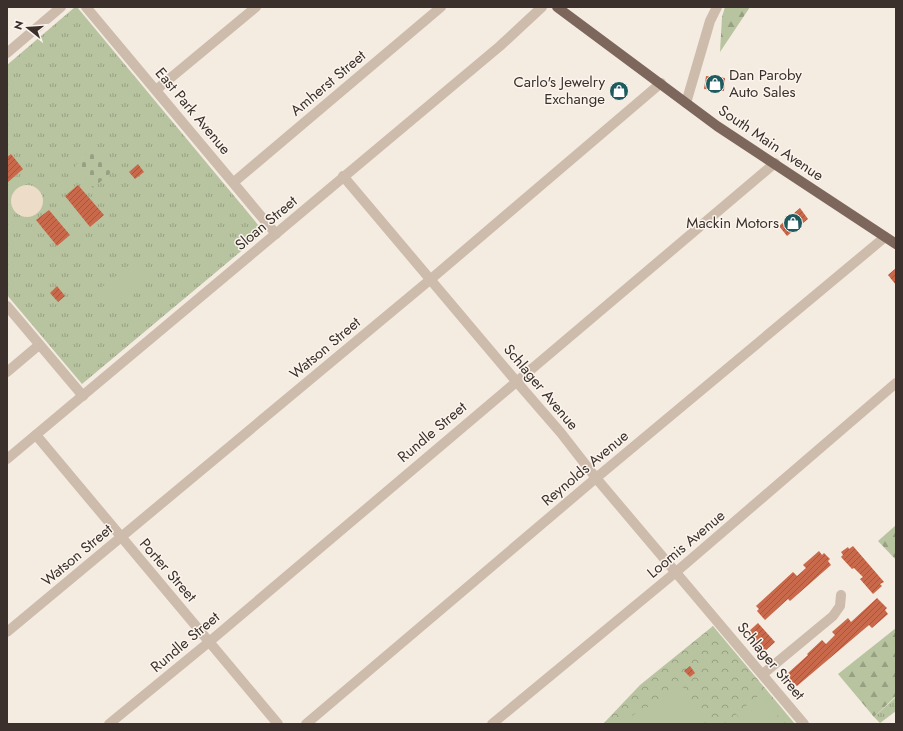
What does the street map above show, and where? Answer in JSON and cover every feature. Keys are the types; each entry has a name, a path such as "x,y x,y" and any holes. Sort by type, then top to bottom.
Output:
{"main road":[{"name":"South Main Avenue","path":"557,7 716,126 775,163 896,244"}],"street":[{"path":"7,52 62,7"},
{"name":"East Park Avenue","path":"86,7 276,234"},
{"path":"156,90 256,7"},
{"name":"Amherst Street","path":"234,182 442,7"},
{"name":"Sloan Street","path":"7,459 500,46 542,7"},
{"path":"686,103 710,21 717,7"},
{"name":"Watson Street","path":"7,632 431,279 661,84"},
{"name":"Rundle Street","path":"109,724 209,642 775,163"},
{"name":"Schlager Avenue","path":"344,176 715,618"},
{"name":"Reynolds Avenue","path":"306,724 596,478 885,237"},
{"path":"7,306 83,396"},
{"path":"7,372 39,345"},
{"name":"Loomis Avenue","path":"492,724 676,572 896,383"},
{"name":"Porter Street","path":"36,435 278,724"},
{"path":"763,674 833,616 840,606 841,595"},
{"name":"Schlager Street","path":"715,618 804,724"}],"green space":[{"path":"75,7 77,7 264,232 82,384 7,295 7,65"},
{"path":"725,7 750,7 720,52 722,17"},
{"path":"92,148 114,170 93,188 75,166"},
{"path":"133,262 147,279 116,304 102,287"},
{"path":"896,525 896,560 878,541"},
{"path":"713,626 795,724 603,724 640,685"},
{"path":"896,628 896,696 874,717 838,674"},
{"path":"683,687 699,712 701,724 617,724"},
{"path":"763,692 780,713 777,716 785,724 767,724 765,722 766,724 744,724 736,714"},
{"path":"896,697 896,711 880,723 874,717"}],"shaded area":[{"path":"27,185 36,188 40,192 43,201 40,210 36,214 27,217 18,214 14,210 11,201 14,192 18,188"}],"building":[{"name":"Dan Paroby Auto Sales","path":"706,76 725,78 724,91 704,89"},
{"path":"11,154 23,169 7,183 7,157"},
{"path":"138,164 144,172 135,179 129,172"},
{"path":"78,185 104,215 90,227 65,196"},
{"name":"Mackin Motors","path":"800,208 808,219 787,236 779,226"},
{"path":"49,210 70,235 57,246 36,220"},
{"path":"896,268 896,285 888,275"},
{"path":"57,286 65,296 58,302 50,293"},
{"path":"853,546 884,582 880,584 882,586 873,594 860,579 863,577 854,568 852,569 841,557 843,555 841,552 848,547 849,549"},
{"path":"819,551 822,555 824,553 830,559 828,561 831,565 790,601 788,599 765,620 757,611 759,609 756,606 793,572 797,576 806,568 803,565"},
{"path":"877,598 887,608 885,610 888,614 872,628 869,625 797,686 794,683 792,685 787,679 790,677 787,674 822,640 826,644 835,635 832,632 848,618 851,622"},
{"path":"758,623 775,642 764,652 747,633"},
{"path":"690,666 695,673 690,677 684,671"}],"place":[{"name":"Dan Paroby Auto Sales","path":"715,84"},
{"name":"Carlo's Jewelry Exchange","path":"619,91"},
{"name":"Mackin Motors","path":"793,223"}]}
